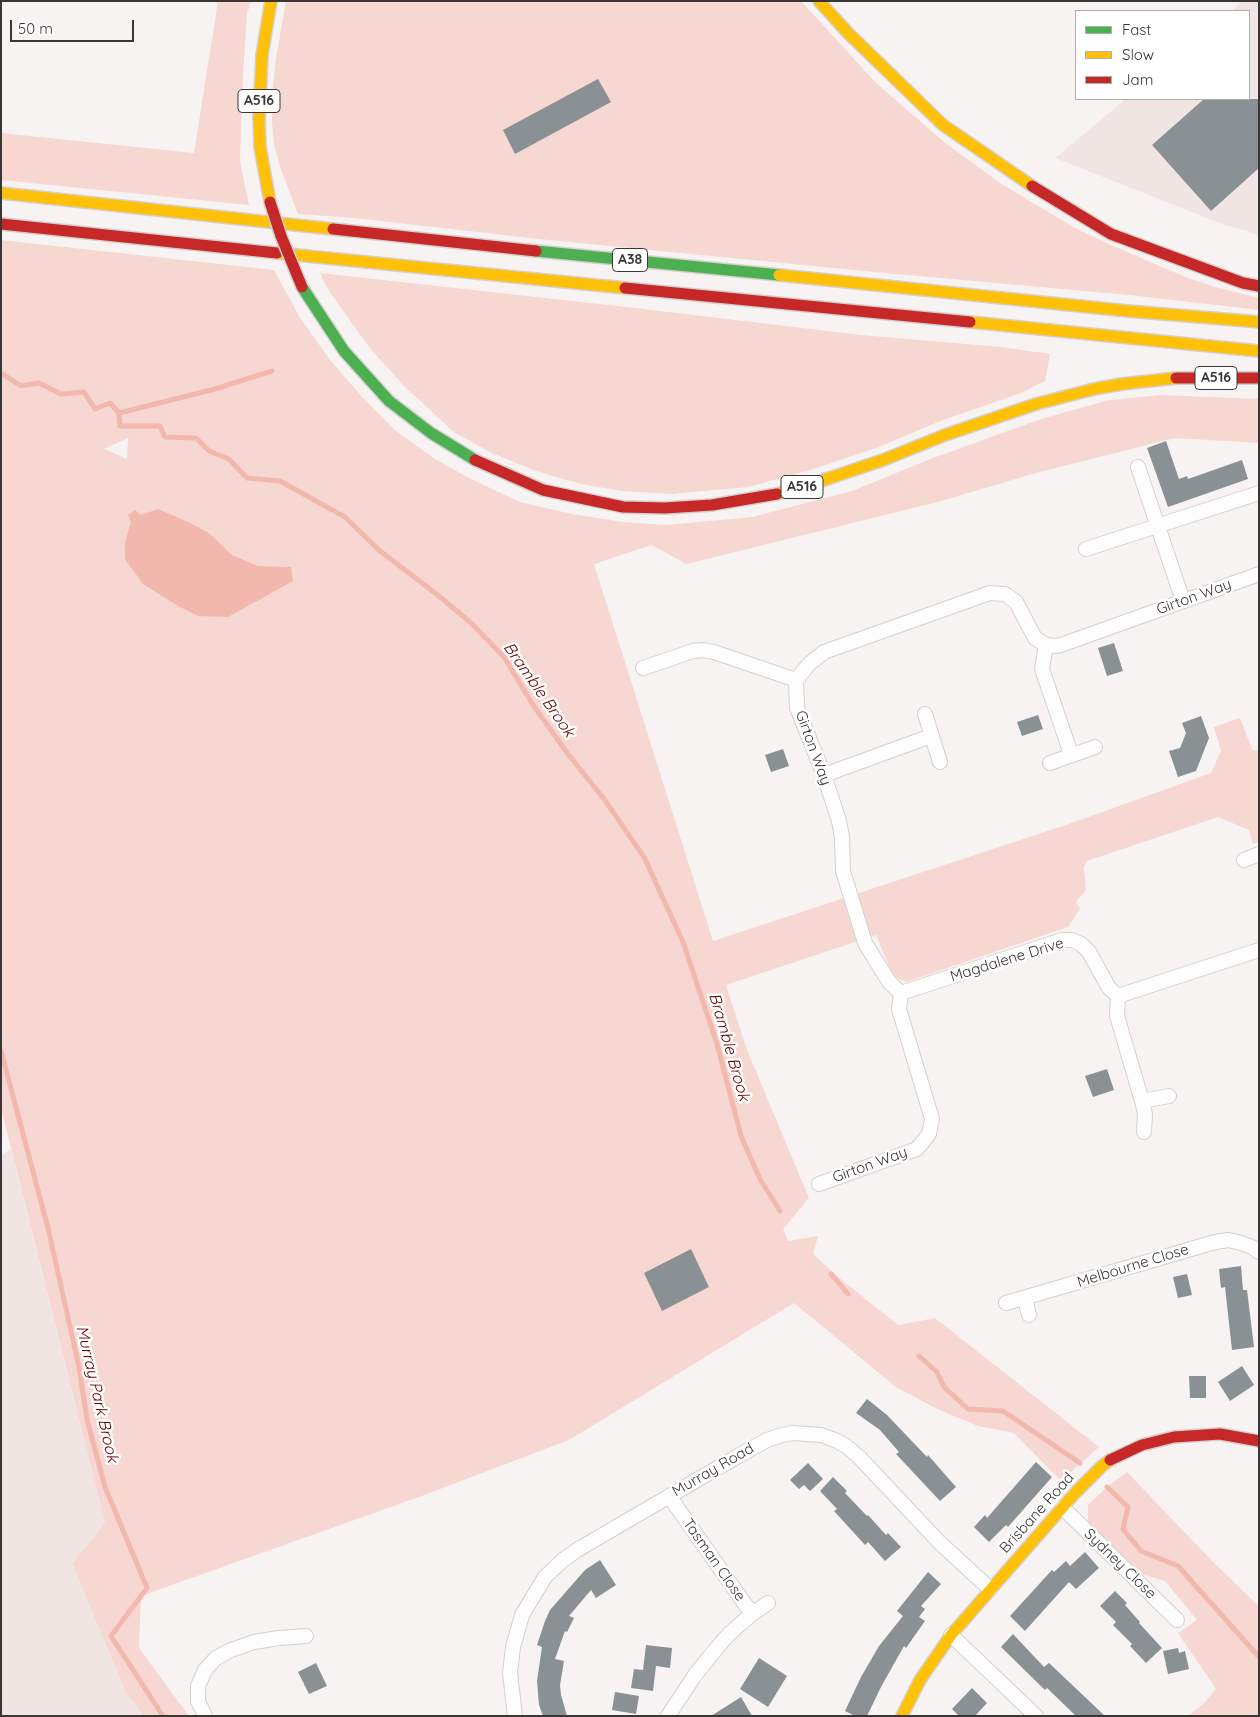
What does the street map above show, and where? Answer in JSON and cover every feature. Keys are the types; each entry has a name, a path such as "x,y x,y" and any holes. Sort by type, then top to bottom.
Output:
{"main road":[{"name":"A516","path":"272,1 262,55 259,117 260,148 270,202 284,245 302,287 344,351 389,401 431,433 470,458 543,490 623,507 712,506 764,497 809,485 1026,407 1094,389 1174,378 1259,378"},
{"path":"819,1 848,33 943,125 1048,196 1111,234 1243,283 1259,286"},
{"name":"A38","path":"1,193 440,241 1128,311 1259,322"},
{"name":"A38","path":"1,224 1259,351"},
{"name":"Brisbane Road","path":"902,1716 920,1680 951,1635 990,1589 1102,1466 1113,1458 1142,1445 1174,1437 1205,1434 1233,1436 1259,1441"}],"street":[{"path":"1138,466 1183,601"},
{"path":"1086,549 1259,492"},
{"name":"Girton Way","path":"1046,644 1058,646 1259,574"},
{"path":"643,668 693,651 703,650 796,680 809,664 824,652 990,593 1005,594 1016,602 1036,638 1046,644 1042,669 1071,754"},
{"name":"Girton Way","path":"796,680 797,708 824,775 839,821 842,836 843,871 865,943 889,982 900,993 899,1009 932,1119 929,1134 917,1148 819,1184"},
{"path":"925,714 940,762"},
{"path":"824,775 931,736"},
{"path":"1050,763 1095,747"},
{"path":"1244,860 1259,854"},
{"name":"Magdalene Drive","path":"900,993 1062,940 1072,940 1081,944 1089,952 1109,988 1118,996"},
{"path":"1144,1132 1145,1114 1116,1016 1118,996 1259,950"},
{"path":"1142,1102 1170,1096"},
{"name":"Melbourne Close","path":"1006,1304 1215,1242 1228,1240 1252,1247 1259,1252"},
{"path":"1025,1299 1029,1315"},
{"name":"Murray Road","path":"515,1716 510,1673 513,1647 522,1615 545,1576 577,1550 669,1496 767,1440 793,1433 821,1435 835,1440 860,1457 938,1542 990,1589"},
{"name":"Tasman Close","path":"668,1716 695,1675 716,1648 752,1614 669,1496"},
{"name":"Sydney Close","path":"1063,1508 1177,1620"},
{"path":"752,1614 768,1603"},
{"path":"951,1635 1036,1716"},
{"path":"204,1716 198,1700 198,1686 205,1670 216,1658 241,1646 259,1641 306,1636"}],"shaded area":[{"path":"218,1 251,1 247,14 240,162 249,205 1,180 1,133 194,153"},
{"path":"286,1 801,1 876,83 944,142 1000,183 1075,228 1109,244 1183,276 1212,286 1259,298 1259,310 1129,295 874,272 539,239 354,218 298,214 274,145 272,122 272,97 276,58"},
{"path":"1243,1 1259,1 1259,235 1222,224 1055,158 1125,100 1250,100 1250,10 1232,10"},
{"path":"1,240 274,270 299,316 330,360 364,399 396,431 435,459 469,478 520,502 572,514 623,522 667,525 752,517 852,491 933,458 1041,419 1109,400 1162,395 1259,399 1259,443 1174,438 1036,473 938,502 686,564 652,545 594,564 713,941 1066,825 1211,773 1221,751 1214,727 1240,718 1252,749 1259,752 1259,842 1253,844 1249,830 1218,817 1087,861 1084,867 1086,890 1076,902 1080,909 1068,927 906,982 893,976 876,935 726,985 747,1050 809,1198 783,1229 788,1241 818,1236 813,1254 898,1325 935,1318 1099,1447 1061,1481 1014,1433 978,1426 935,1408 896,1387 794,1303 569,1440 419,1497 141,1596 139,1648 189,1716 144,1716 127,1695 72,1564 105,1523 1,1108","holes":["128,438 127,459 104,449"]},
{"path":"320,273 861,335 1001,347 1050,354 1045,381 1021,393 943,420 876,448 810,470 748,487 672,494 622,491 581,484 536,471 492,453 455,433 405,387 369,347 329,291"},
{"path":"158,509 209,533 232,555 258,566 291,567 293,581 228,617 198,616 178,606 143,584 125,559 125,542 131,522 128,515 135,510 141,515"},
{"path":"11,1149 105,1523 72,1564 127,1695 144,1716 1,1716 1,1155"},
{"path":"1127,1472 1215,1564 1259,1606 1259,1716 1190,1715 1216,1689 1178,1633 1197,1620 1165,1581 1137,1573 1088,1522 1088,1505"}],"building":[{"path":"598,79 611,102 515,154 503,130"},
{"path":"1259,99 1259,168 1211,211 1152,145 1203,100"},
{"path":"1166,441 1179,479 1187,476 1188,479 1242,460 1248,479 1168,507 1147,448"},
{"path":"1114,643 1123,671 1107,676 1098,648"},
{"path":"1038,715 1043,729 1022,736 1017,722"},
{"path":"1201,716 1209,738 1196,771 1178,777 1169,751 1180,748 1186,733 1182,723"},
{"path":"783,749 789,766 771,772 765,755"},
{"path":"1107,1069 1114,1090 1093,1097 1085,1076"},
{"path":"691,1249 709,1287 662,1311 644,1273"},
{"path":"1241,1266 1243,1290 1247,1290 1254,1347 1232,1350 1225,1287 1221,1288 1219,1269"},
{"path":"1187,1274 1192,1295 1178,1298 1173,1277"},
{"path":"1242,1366 1254,1385 1230,1401 1218,1382"},
{"path":"1189,1376 1206,1376 1206,1398 1190,1398"},
{"path":"867,1399 887,1415 927,1457 928,1455 956,1487 940,1501 896,1454 899,1452 880,1430 856,1413"},
{"path":"1036,1462 1052,1477 1008,1527 1006,1525 989,1542 974,1527 985,1515 987,1518"},
{"path":"808,1463 823,1479 810,1491 804,1485 799,1489 790,1480"},
{"path":"833,1477 867,1516 886,1535 888,1533 901,1547 885,1561 868,1542 865,1545 834,1511 837,1509 820,1491"},
{"path":"1085,1552 1099,1568 1076,1589 1069,1582 1025,1631 1010,1616 1052,1570 1054,1572 1066,1561 1070,1566"},
{"path":"600,1560 616,1585 596,1598 591,1590 569,1616 574,1618 567,1632 565,1631 555,1659 564,1661 560,1685 567,1716 543,1716 539,1705 537,1681 542,1647 537,1645 545,1621 550,1610 585,1570"},
{"path":"928,1572 941,1584 921,1606 925,1609 919,1617 925,1621 906,1648 904,1646 867,1716 855,1716 845,1711 861,1677 879,1646 903,1616 897,1611"},
{"path":"1115,1591 1127,1603 1125,1605 1139,1623 1162,1648 1146,1663 1130,1646 1132,1644 1113,1625 1116,1622 1100,1606"},
{"path":"1013,1634 1044,1667 1049,1663 1105,1716 1076,1716 1047,1688 1045,1690 1001,1647"},
{"path":"646,1645 672,1648 670,1668 656,1666 653,1691 631,1688 634,1669 643,1670"},
{"path":"1178,1648 1179,1653 1185,1651 1189,1669 1168,1674 1163,1651"},
{"path":"759,1658 787,1676 768,1707 740,1689"},
{"path":"316,1663 327,1686 309,1694 298,1672"},
{"path":"972,1688 987,1703 975,1716 959,1716 952,1709"},
{"path":"615,1692 639,1696 636,1714 612,1710"},
{"path":"741,1697 752,1716 711,1716"}],"waterway":[{"path":"119,413 215,389 272,371"},
{"name":"Bramble Brook","path":"1,373 21,386 39,383 61,394 84,392 95,409 110,403 119,413 120,426 160,426 165,437 196,438 209,451 229,459 247,478 280,481 345,517 380,551 471,623 504,657 533,705 568,754 604,799 644,857 683,942 717,1044 741,1136 760,1179 780,1211"},
{"name":"Murray Park Brook","path":"1,1051 48,1228 79,1367 87,1419 105,1487 147,1588 111,1636 163,1716"},
{"name":"Bramble Brook","path":"831,1274 848,1294"},
{"name":"Bramble Brook","path":"919,1356 937,1372 944,1387 968,1409 1003,1411 1080,1463"},
{"name":"Bramble Brook","path":"1107,1487 1128,1507 1123,1529 1141,1551 1178,1566 1259,1657"}],"traffic: fast":[{"path":"536,251 779,275"},
{"path":"302,287 344,351 389,401 431,433 475,460"}],"traffic: slow":[{"path":"270,202 260,147 259,117 262,55 271,1"},
{"path":"819,1 848,33 943,125 1032,186"},
{"path":"1,193 333,229"},
{"path":"277,253 625,288"},
{"path":"779,275 1128,311 1259,322"},
{"path":"970,322 1259,351"},
{"path":"777,494 883,460 945,435 1036,404 1094,389 1176,378"},
{"path":"902,1716 920,1680 951,1635 1075,1493 1110,1460"}],"traffic: jam":[{"path":"1032,186 1111,234 1243,283 1259,286"},
{"path":"270,202 281,236 302,287"},
{"path":"1,224 277,253"},
{"path":"333,229 536,251"},
{"path":"625,288 970,322"},
{"path":"1176,378 1259,378"},
{"path":"475,460 543,490 623,507 665,508 712,505 777,494"},
{"path":"1110,1460 1142,1445 1174,1437 1220,1434 1259,1441"}]}
